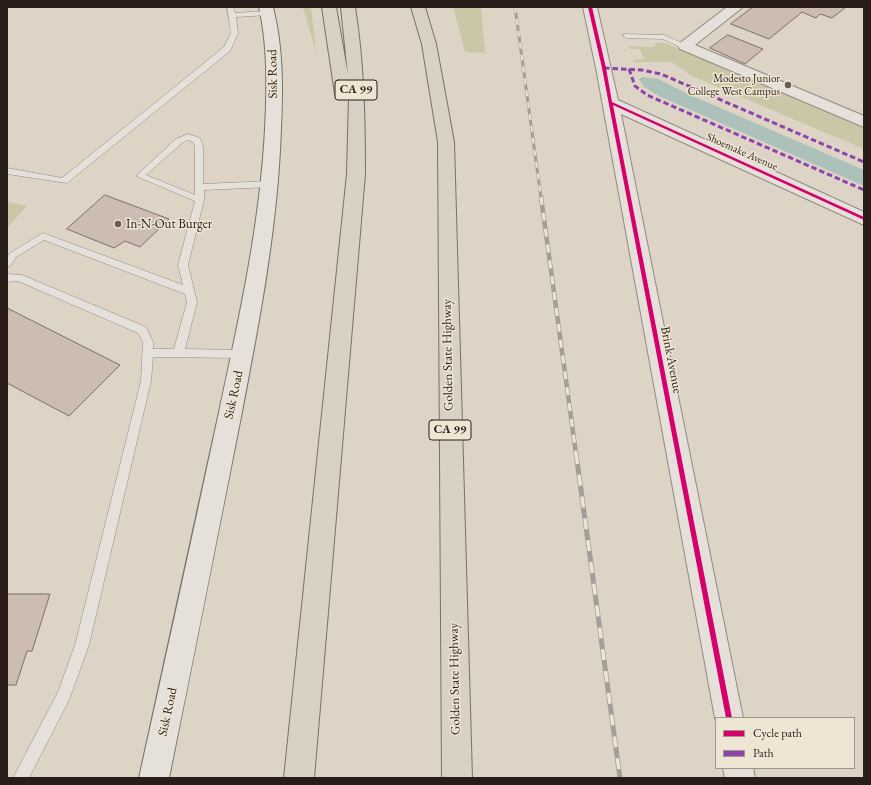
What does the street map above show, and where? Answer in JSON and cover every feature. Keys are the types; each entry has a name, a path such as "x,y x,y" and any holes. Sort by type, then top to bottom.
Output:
{"highway":[{"path":"329,7 356,174"},
{"name":"CA 99","path":"299,778 356,174 357,99 353,41 348,7"},
{"name":"Golden State Highway","path":"418,7 429,44 446,142 447,280 457,778"},
{"path":"429,7 429,44"}],"street":[{"name":"Brink Avenue","path":"590,7 611,103 729,717"},
{"path":"736,7 685,46 864,122"},
{"name":"Sisk Road","path":"154,778 242,354 270,184 274,80 273,46 267,10"},
{"name":"Shoemake Avenue","path":"611,103 864,218"}],"lane":[{"path":"7,171 64,181 227,49 233,41 236,33 231,11 267,10"},
{"path":"626,36 664,37 685,46"},
{"path":"178,354 192,302 183,265 200,200 199,146 197,140 188,137 179,141 140,176 200,200"},
{"path":"199,187 270,184"},
{"path":"7,264 13,256 43,236 190,292"},
{"path":"7,278 19,277 142,330 148,342 146,381 82,645 64,695 36,752 21,778"},
{"path":"148,353 242,354"}],"shaded area":[{"path":"303,7 311,7 316,52"},
{"path":"453,7 481,7 485,53 465,52"},
{"path":"655,43 665,43 864,128 864,149 694,77 671,62 634,62 633,60 644,59 640,49 630,49 629,46 655,47"},
{"path":"643,77 658,79 688,94 864,170 864,186 659,96 644,87 639,79"},
{"path":"7,202 27,206 7,228"}],"building":[{"path":"753,7 845,8 832,18 820,14 816,18 802,12 769,39 731,24"},
{"path":"728,35 763,49 745,64 710,48"},
{"name":"In-N-Out Burger","path":"105,195 169,219 140,247 125,241 114,248 67,229"},
{"path":"7,308 120,365 69,416 7,383"},
{"path":"7,594 50,594 32,651 27,651 16,685 7,685"}],"railway":[{"path":"515,7 541,198"},
{"path":"541,197 576,454"},
{"path":"576,453 620,778"}],"marked path":[{"path":"604,68 642,70 661,74 864,162"},
{"path":"629,69 632,82 638,89 647,95 864,190"}],"cycle path":[{"path":"590,7 604,68 729,717"},
{"path":"611,103 864,219"}],"place":[{"name":"Modesto Junior College West Campus","path":"788,85"},
{"name":"In-N-Out Burger","path":"118,224"}]}
